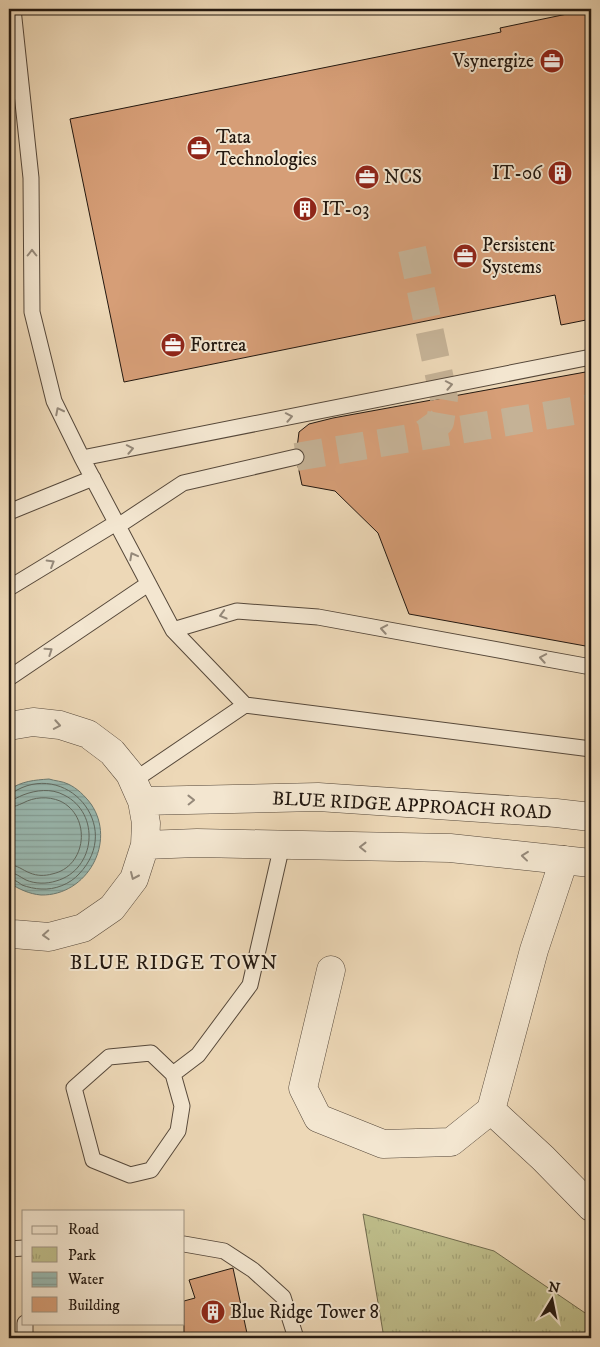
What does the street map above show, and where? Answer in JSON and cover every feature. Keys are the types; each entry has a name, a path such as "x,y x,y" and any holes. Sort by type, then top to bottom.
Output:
{"street":[{"path":"9,726 33,722 60,724 88,734 112,752 130,774 138,791 146,823 145,845 134,879 112,908 83,928 49,937 10,936"},
{"name":"BLUE RIDGE APPROACH ROAD","path":"138,791 318,797 591,817"},
{"path":"145,845 197,843 450,848 591,863"},
{"path":"331,970 303,1088 318,1118 383,1144 451,1142 491,1110 534,950 564,860"},
{"path":"491,1110 543,1158 591,1207"}],"lane":[{"path":"13,9 31,178 32,312 54,401 173,630 246,705 591,749"},
{"path":"82,458 591,357"},
{"path":"9,588 117,525 183,483 296,457"},
{"path":"9,512 93,478"},
{"path":"9,678 148,584"},
{"path":"173,630 237,611 318,617 591,667"},
{"path":"138,791 246,705"},
{"path":"174,1074 198,1055 250,985 282,845"},
{"path":"151,1053 174,1074 182,1106 178,1131 151,1170 130,1175 93,1160 74,1088 109,1057 151,1053"},
{"path":"185,1244 224,1251 253,1270 282,1297 296,1338"},
{"path":"9,1249 22,1248"},
{"path":"25,1324 25,1338"}],"green space":[{"path":"363,1214 494,1251 591,1317 591,1338 384,1338"}],"water":[{"path":"49,779 71,786 86,798 98,819 101,834 99,850 93,864 84,877 72,887 57,893 41,895 24,891 9,883 9,790 23,783"}],"building":[{"name":"IT-03","path":"591,9 591,319 561,325 555,295 124,382 70,119 501,32 500,28"},
{"path":"591,371 591,647 409,614 378,533 335,491 302,485 298,466 303,463 305,455 302,450 297,448 299,432 309,424"},
{"name":"Blue Ridge Tower 8","path":"233,1268 248,1338 184,1338 185,1301 195,1298 189,1280"}],"tunnel":[{"path":"412,249 444,398 440,422 419,437"},
{"path":"296,457 591,408"}],"place":[{"name":"Vsynergize","path":"552,61"},
{"name":"Tata Technologies","path":"199,148"},
{"name":"IT-06","path":"560,173"},
{"name":"NCS","path":"367,177"},
{"name":"IT-03","path":"305,209"},
{"name":"Persistent Systems","path":"465,256"},
{"name":"Fortrea","path":"173,345"},
{"name":"Blue Ridge Tower 8","path":"213,1312"}],"district":[{"name":"BLUE RIDGE TOWN","path":"174,963"}]}
